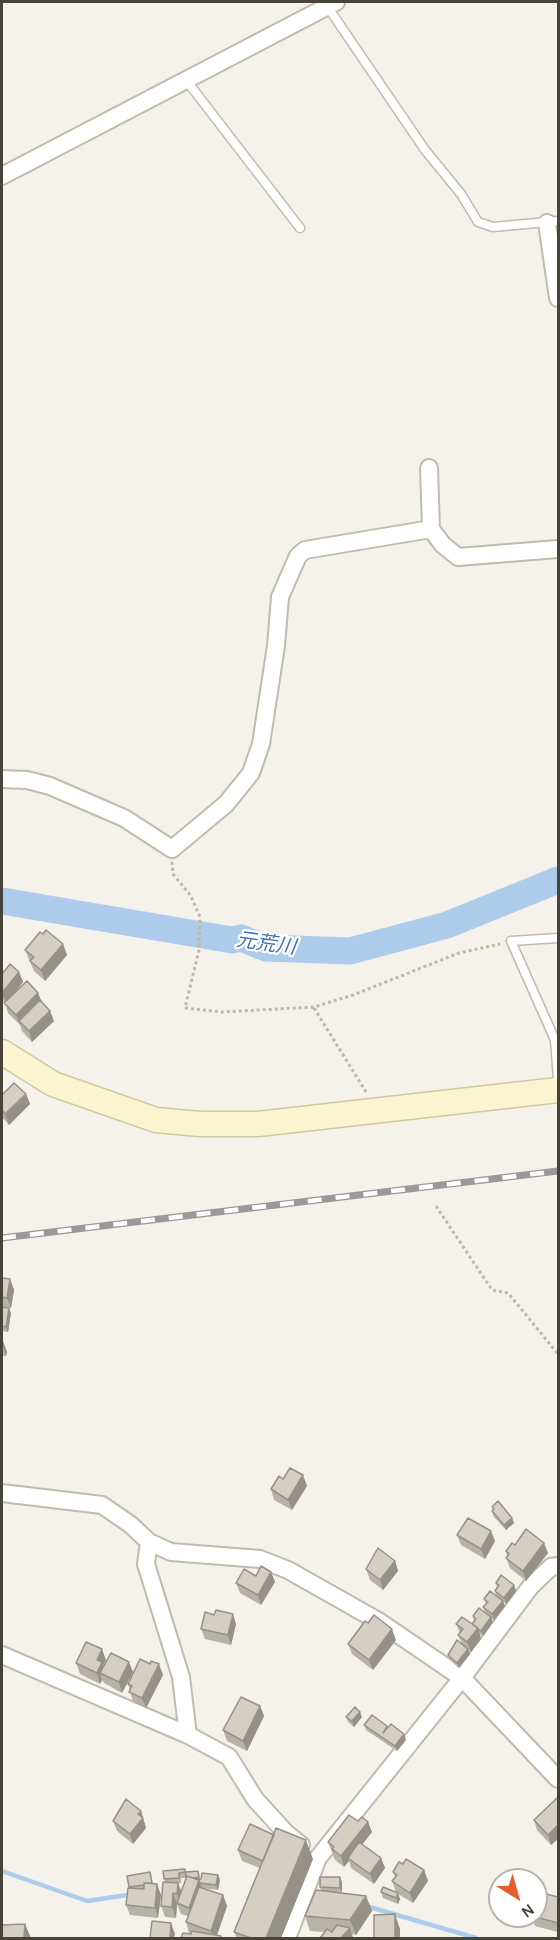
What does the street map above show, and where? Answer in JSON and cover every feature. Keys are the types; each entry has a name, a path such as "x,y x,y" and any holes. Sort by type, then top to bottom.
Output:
{"street":[{"path":"2,176 331,4"},
{"path":"553,222 558,298"},
{"path":"429,468 431,529 443,545 458,557 558,549"},
{"path":"2,779 27,780 50,786 124,818 172,849 226,804 251,773 261,744 276,646 280,597 298,556 305,550 431,529"},
{"path":"2,1052 53,1084 156,1120 200,1124 258,1124 558,1090"},
{"path":"2,1493 102,1505 131,1525 148,1542 171,1552 260,1559 288,1570 380,1622 462,1678 558,1779"},
{"path":"148,1542 146,1564 181,1677 188,1735"},
{"path":"286,1938 318,1858 462,1678 531,1586 551,1567 558,1566"},
{"path":"2,1655 188,1735 229,1757 255,1799 286,1833 318,1858"}],"lane":[{"path":"331,4 425,150 462,194 478,222 493,227 553,222"},
{"path":"186,80 300,228"},
{"path":"558,938 511,941 555,1040 558,1079"}],"path":[{"path":"172,849 173,874 191,896 200,917 198,950 185,1008 222,1012 314,1007 353,995 459,952 511,941"},
{"path":"314,1007 378,1111"},
{"path":"436,1206 492,1290 508,1293 558,1354"}],"building":[{"path":"46,930 63,944 41,970 30,961 34,957 25,950 40,932 43,934"},
{"path":"10,964 19,972 2,993 2,974"},
{"path":"27,981 38,993 16,1015 4,1003"},
{"path":"40,1000 50,1011 29,1031 19,1021"},
{"path":"14,1083 26,1094 5,1114 2,1110 2,1095"},
{"path":"2,1278 10,1279 7,1298 2,1297"},
{"path":"2,1307 9,1308 6,1327 2,1326"},
{"path":"290,1468 303,1475 288,1500 271,1489 279,1476 283,1479"},
{"path":"498,1501 512,1518 504,1525 492,1511 494,1509 492,1507"},
{"path":"468,1518 491,1531 481,1549 457,1535"},
{"path":"526,1529 544,1543 523,1571 506,1558 509,1554 506,1551 512,1543 515,1545"},
{"path":"378,1548 395,1561 380,1580 366,1569"},
{"path":"261,1566 271,1572 258,1595 236,1583 244,1569 256,1576"},
{"path":"501,1575 514,1585 504,1598 495,1591 499,1585 496,1583"},
{"path":"490,1591 503,1601 492,1614 483,1607 488,1602 484,1599"},
{"path":"479,1608 491,1617 481,1631 472,1624 476,1619 473,1616"},
{"path":"216,1610 233,1614 228,1635 201,1629 205,1612 214,1615"},
{"path":"374,1615 392,1629 369,1660 348,1644 365,1621 368,1623"},
{"path":"462,1617 478,1628 467,1642 458,1635 463,1629 456,1624"},
{"path":"457,1640 468,1649 457,1663 448,1655"},
{"path":"86,1642 102,1649 97,1660 102,1662 97,1673 76,1663"},
{"path":"111,1653 129,1662 119,1682 100,1673"},
{"path":"140,1659 150,1664 151,1661 159,1664 142,1698 129,1692 132,1686 128,1684"},
{"path":"241,1697 260,1706 243,1741 223,1730"},
{"path":"355,1707 360,1712 352,1721 346,1717"},
{"path":"372,1715 387,1726 383,1733 391,1724 404,1734 395,1746 364,1725"},
{"path":"557,1798 558,1825 548,1835 534,1820"},
{"path":"126,1799 141,1811 138,1814 143,1818 130,1834 113,1821"},
{"path":"349,1815 358,1821 362,1817 368,1822 341,1856 332,1849 334,1847 328,1842"},
{"path":"250,1824 274,1835 263,1861 238,1850"},
{"path":"276,1828 306,1840 266,1938 251,1938 234,1932"},
{"path":"359,1842 381,1858 370,1874 348,1858"},
{"path":"406,1859 424,1870 410,1893 392,1881 397,1875 393,1872 399,1862 403,1864"},
{"path":"185,1869 185,1872 179,1873 179,1878 164,1879 163,1871"},
{"path":"198,1871 199,1877 187,1876 186,1878 186,1872"},
{"path":"150,1872 152,1883 129,1887 127,1876"},
{"path":"202,1873 218,1875 216,1885 200,1883 195,1879 201,1879"},
{"path":"187,1876 199,1880 189,1908 177,1903"},
{"path":"320,1877 340,1877 340,1888 320,1887"},
{"path":"163,1882 178,1883 177,1894 173,1893 172,1907 161,1906"},
{"path":"144,1883 157,1884 155,1908 126,1905 128,1888 144,1889"},
{"path":"199,1887 223,1895 211,1931 186,1922"},
{"path":"383,1887 398,1893 396,1898 381,1892"},
{"path":"316,1890 366,1896 350,1920 305,1916"},
{"path":"548,1894 558,1897 558,1923 548,1920"},
{"path":"395,1914 395,1938 374,1938 374,1915"},
{"path":"152,1921 171,1923 170,1938 150,1938"},
{"path":"25,1924 24,1938 2,1938 2,1925"},
{"path":"337,1925 350,1928 341,1938 320,1938 327,1929 332,1932"},
{"path":"192,1931 221,1936 221,1938 181,1938 183,1933 191,1934"}],"waterway":[{"name":"元荒川","path":"2,901 232,940 241,938 266,948 350,951 447,925 558,880"},
{"path":"2,1871 87,1901 134,1894"},
{"path":"366,1906 476,1938"}],"railway":[{"path":"2,1238 558,1171"}]}
